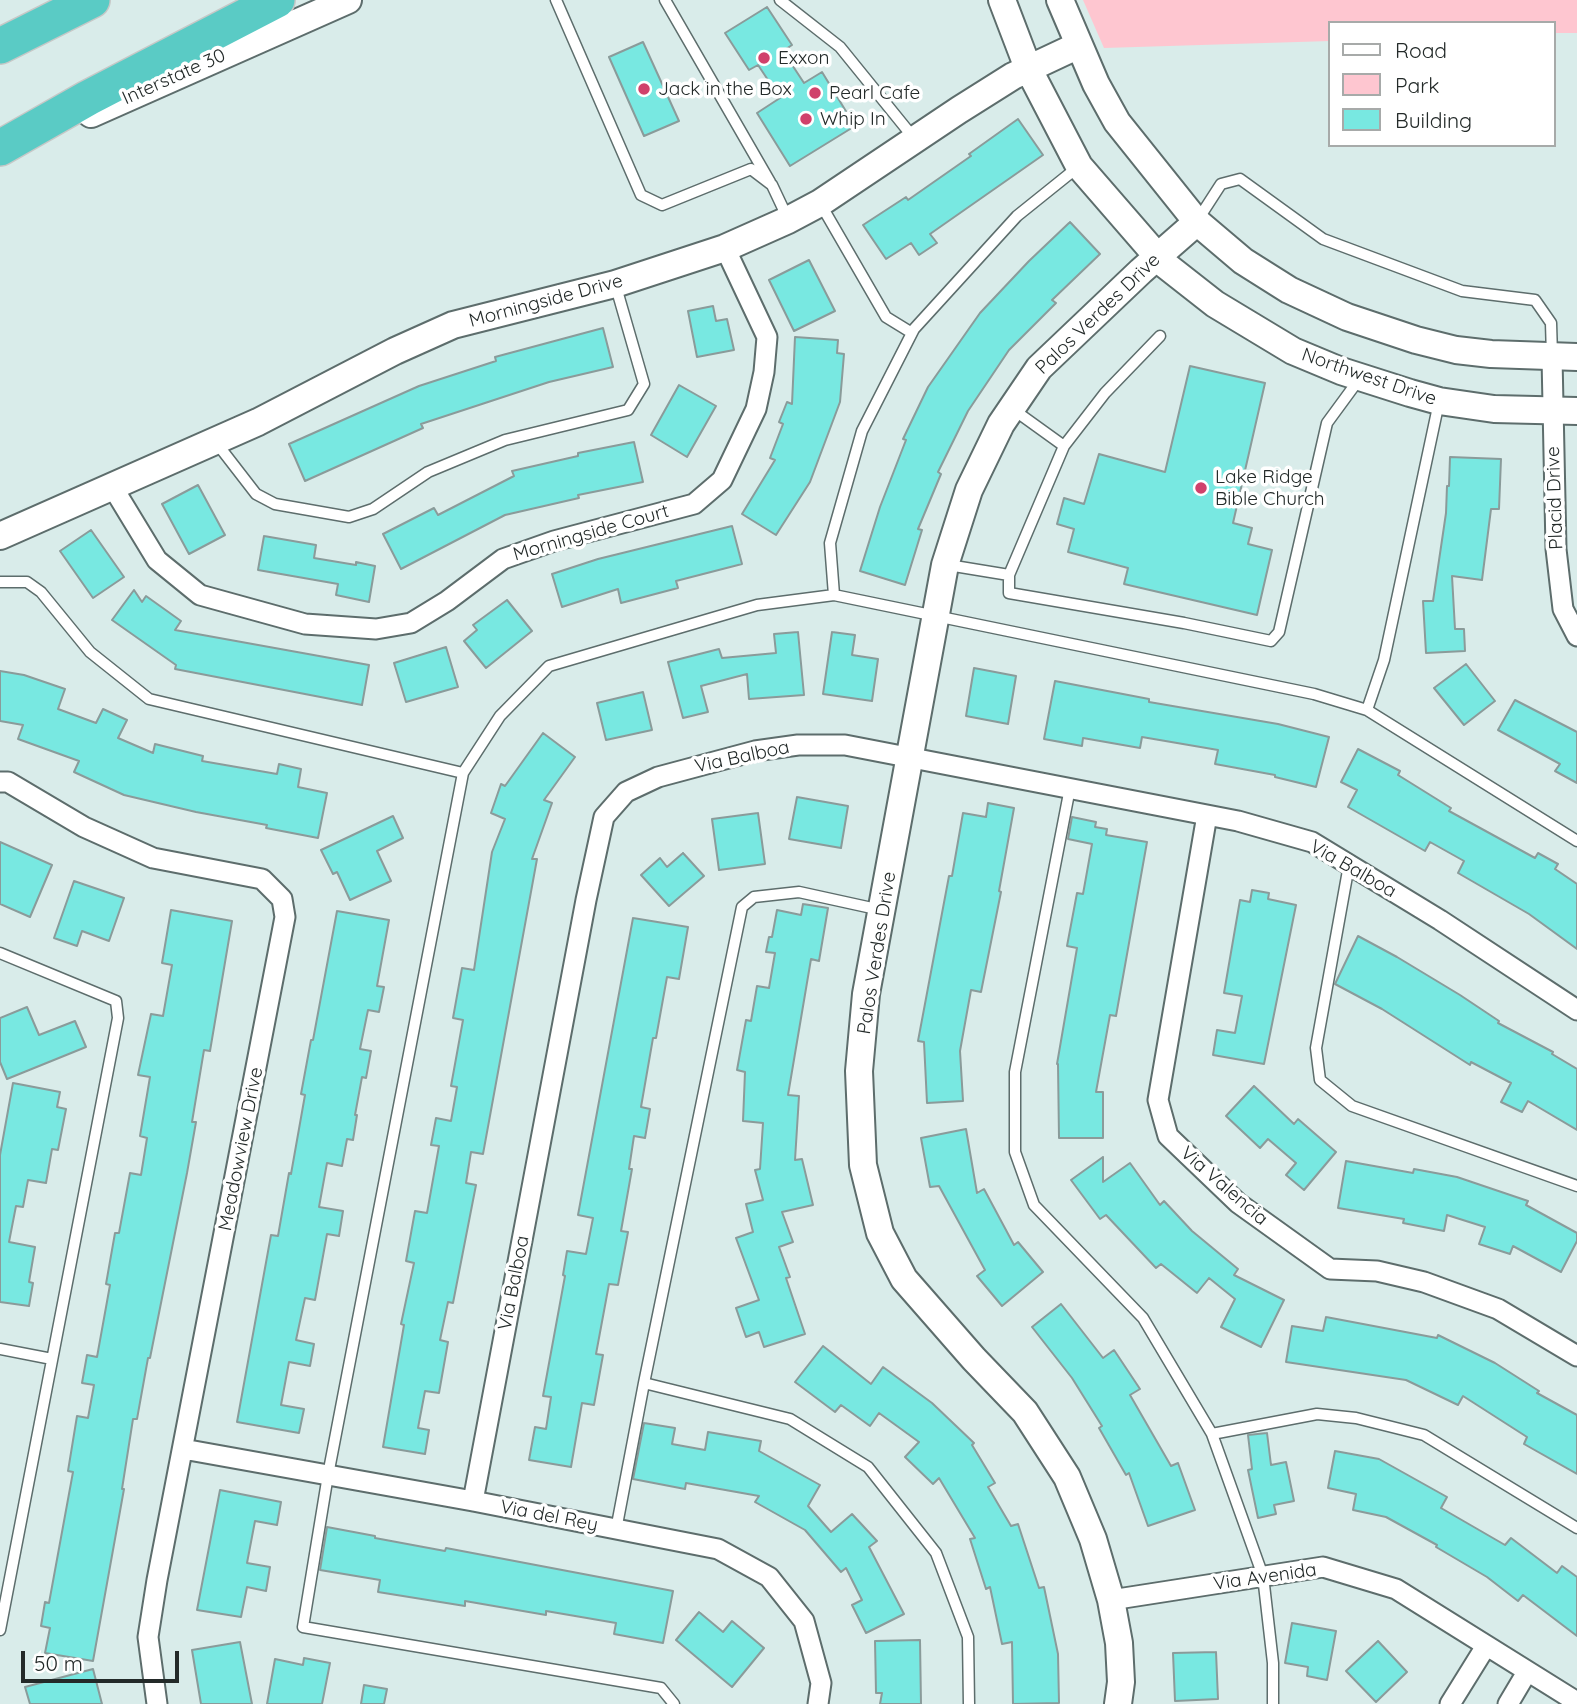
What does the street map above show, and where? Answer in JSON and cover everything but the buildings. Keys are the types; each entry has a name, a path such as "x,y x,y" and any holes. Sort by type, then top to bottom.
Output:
{"highway":[{"path":"0,46 92,0"},
{"path":"0,148 88,98 277,0"}],"street":[{"name":"Interstate 30","path":"0,154 348,0"},
{"name":"Northwest Drive","path":"1003,0 1028,68 1079,166 1157,257 1215,304 1293,351 1360,377 1439,401 1494,409 1565,411"},
{"path":"1060,0 1117,122 1196,222 1243,261 1289,290 1348,317 1416,340 1456,349 1565,357"},
{"name":"Morningside Drive","path":"0,536 258,422 395,351 453,325 615,284 725,248 788,220 820,203 1028,68 1079,45"},
{"name":"Palos Verdes Drive","path":"1118,1704 1121,1682 1119,1643 1111,1600 1093,1539 1067,1477 1025,1412 904,1279 880,1233 863,1165 859,1071 866,994 945,565 969,490 1010,408 1039,368 1196,222"},
{"name":"Morningside Court","path":"112,486 157,560 200,595 305,624 376,629 411,623 447,601 503,559 554,541 694,504 722,480 756,409 764,372 767,337 725,248"},
{"name":"Placid Drive","path":"1565,357 1565,411 1557,561 1563,609 1577,636"},
{"name":"Via Balboa","path":"473,1502 604,817 626,792 658,777 755,751 798,745 845,745 1238,821 1312,842 1440,920 1577,1010"},
{"name":"Meadowview Drive","path":"0,782 8,782 84,827 153,858 262,879 282,899 285,917 148,1637 157,1704"},
{"name":"Via Valencia","path":"1207,815 1158,1100 1168,1136 1238,1203 1330,1269 1377,1271 1424,1282 1498,1309 1577,1356"},
{"name":"Via del Rey","path":"183,1449 718,1549 769,1577 804,1621 821,1683 818,1704"},
{"name":"Via Avenida","path":"1111,1600 1323,1567 1396,1590 1577,1702"},
{"path":"1450,1704 1486,1646"},
{"path":"1508,1704 1527,1672"}],"lane":[{"path":"556,0 641,194 662,205 751,169 772,185"},
{"path":"666,0 772,185 788,220"},
{"path":"780,0 841,47 915,139"},
{"path":"834,595 830,543 863,431 912,333 1017,216 1079,166"},
{"path":"1196,222 1220,184 1240,179 1324,239 1462,291 1535,300 1551,323 1565,357"},
{"path":"820,203 886,317 912,333"},
{"path":"214,441 256,494 275,504 349,517 373,509 428,472 506,440 628,410 644,384 615,284"},
{"path":"1160,336 1105,393 1064,446 1009,575 1009,593 1271,641 1279,632 1327,423 1360,377"},
{"path":"1367,710 1384,660 1439,401"},
{"path":"1010,408 1064,446"},
{"path":"945,565 1009,575"},
{"path":"0,582 27,582 41,592 90,652 149,699 463,774"},
{"path":"674,1704 661,1688 303,1626 328,1475 463,774 500,716 549,666 757,605 834,595 1314,694 1367,710 1577,841"},
{"path":"1070,788 1015,1072 1015,1152 1034,1205 1143,1318 1212,1434 1263,1576 1273,1663 1273,1704"},
{"path":"1349,865 1316,1048 1320,1080 1352,1106 1577,1186"},
{"path":"616,1530 742,907 754,897 799,892 882,910"},
{"path":"0,953 117,1001 118,1018 0,1630"},
{"path":"0,1349 52,1359"},
{"path":"644,1383 790,1419 868,1467 936,1553 968,1637 969,1704"},
{"path":"1212,1434 1317,1414 1356,1418 1424,1435 1577,1528"}],"green space":[{"path":"1083,0 1577,0 1577,33 1556,33 1556,21 1328,21 1328,41 1104,48"}],"place":[{"name":"Exxon","path":"764,58"},
{"name":"Jack in the Box","path":"644,89"},
{"name":"Pearl Cafe","path":"815,93"},
{"name":"Whip In","path":"806,119"},
{"name":"Lake Ridge Bible Church","path":"1201,488"}]}
